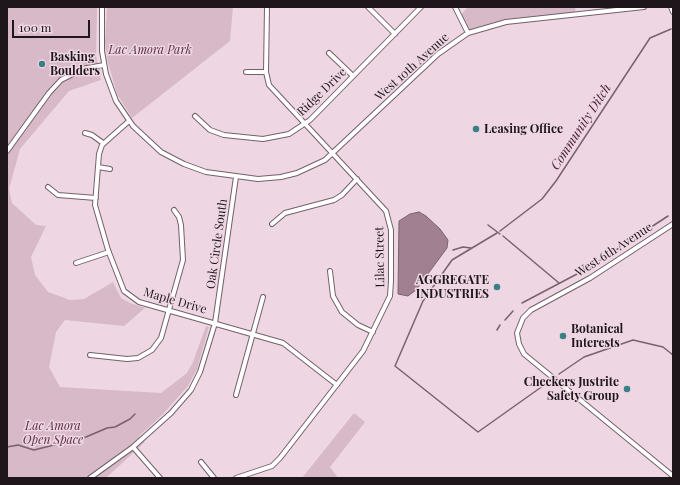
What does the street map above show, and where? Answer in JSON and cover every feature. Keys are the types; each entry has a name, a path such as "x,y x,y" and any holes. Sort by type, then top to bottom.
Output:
{"street":[{"name":"West 10th Avenue","path":"102,7 102,45 104,65 113,93 129,121 151,144 171,158 206,172 236,177 268,179 289,176 313,167 332,153 438,54 468,33 506,22 644,7"},
{"name":"Lilac Street","path":"239,478 272,466 280,458 363,351 390,296 390,230 386,211 306,123 269,85 266,72 267,7"},
{"path":"368,7 395,34"},
{"name":"Ridge Drive","path":"195,116 210,130 216,132 256,139 284,136 306,123 421,7"},
{"path":"455,7 468,33"},
{"path":"671,7 673,12"},
{"path":"329,53 353,76"},
{"path":"7,151 49,92 60,80 82,69 104,65"},
{"path":"246,72 266,72"},
{"path":"85,133 92,135 103,143 129,121"},
{"name":"Maple Drive","path":"103,143 99,154 96,214 120,285 128,296 139,302 283,343 337,385"},
{"path":"98,167 110,169"},
{"name":"Oak Circle South","path":"90,478 133,447 171,413 191,390 200,372 215,324 236,177"},
{"path":"272,224 285,213 334,200 342,195 357,179"},
{"path":"48,187 58,195 96,198"},
{"path":"90,355 127,359 138,358 148,353 156,346 161,338 181,267 183,253 179,217 174,210"},
{"name":"West 6th Avenue","path":"673,224 608,267 526,314 518,330 519,344 524,354 673,476"},
{"path":"76,263 109,252"},
{"path":"330,271 333,296 342,312 358,325 373,332"},
{"path":"236,395 263,297"},
{"path":"133,447 159,478"},
{"path":"201,462 214,478"}],"green space":[{"name":"Lac Amora Open Space","path":"7,7 97,7 96,56 101,80 69,91 20,149 9,189 12,203 36,225 46,226 31,257 35,275 48,292 70,300 84,299 113,282 121,298 145,308 124,326 65,320 56,332 49,367 60,387 161,393 187,373 193,362 206,326 209,327 197,369 188,386 162,415 139,436 145,442 106,478 7,478"},
{"name":"Lac Amora Park","path":"107,7 233,7 230,41 132,118 117,94 107,59 105,43"},
{"path":"468,7 575,7 576,14 506,22 468,33 460,16"},
{"path":"354,413 365,422 330,467 338,478 302,478"}],"shaded area":[{"path":"419,212 426,216 440,229 448,240 447,248 416,290 408,296 398,294 399,221 410,214"}],"waterway":[{"name":"Community Ditch","path":"500,231 542,199 556,181 650,38 671,29"},
{"path":"584,271 668,216"},
{"path":"488,225 500,234"},
{"name":"Community Ditch","path":"497,233 452,260 423,301 395,366 478,432 547,383"},
{"path":"503,236 559,283"},
{"path":"453,250 463,247 471,248"},
{"path":"522,303 577,274"},
{"path":"505,320 513,311"},
{"path":"497,330 500,325"},
{"name":"Community Ditch","path":"559,374 584,357 633,340 663,347 673,355"},
{"path":"7,447 18,445 34,450 86,437 107,428 115,427 130,419 135,414"}],"place":[{"name":"Basking Boulders","path":"42,64"},
{"name":"Leasing Office","path":"476,129"},
{"name":"AGGREGATE INDUSTRIES","path":"497,287"},
{"name":"Botanical Interests","path":"563,336"},
{"name":"Checkers Justrite Safety Group","path":"627,389"}]}
